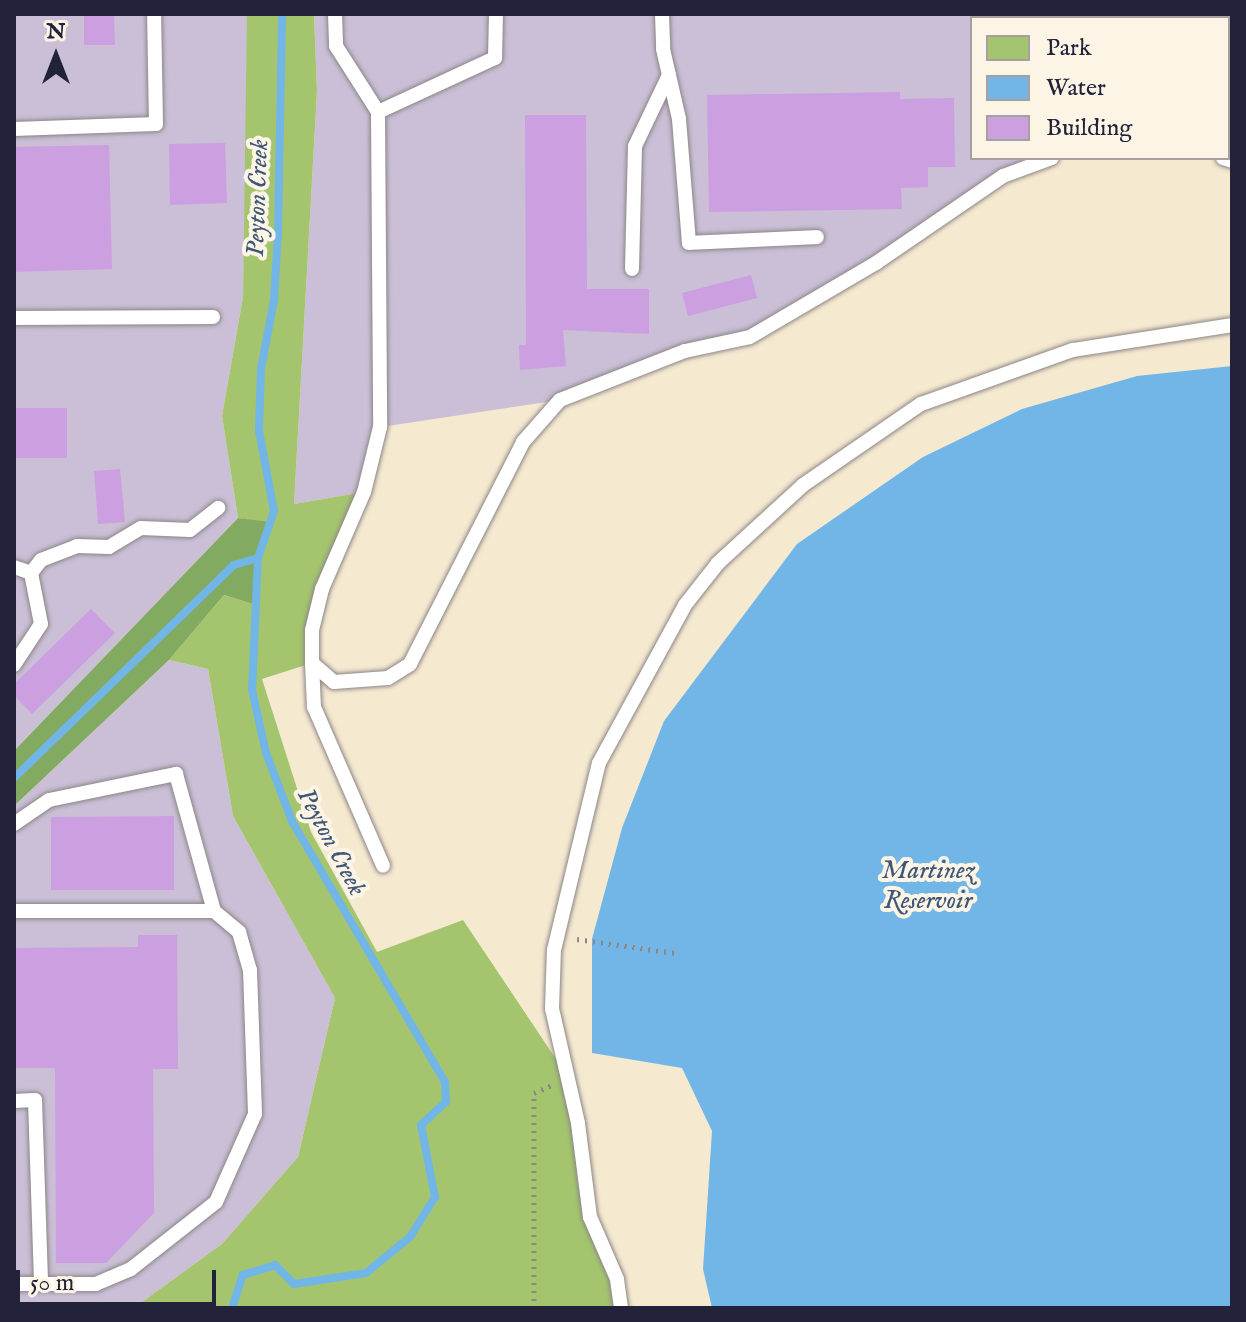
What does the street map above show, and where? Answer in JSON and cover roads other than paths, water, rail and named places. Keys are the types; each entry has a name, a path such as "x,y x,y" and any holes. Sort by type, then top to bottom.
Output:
{"lane":[{"path":"14,129 156,124 154,14"},
{"path":"335,14 336,46 378,112 380,427 364,492 322,589 312,630 314,707 383,866"},
{"path":"378,112 495,58 496,14"},
{"path":"662,14 669,75 679,119 689,243 817,237"},
{"path":"632,269 635,146 669,75"},
{"path":"312,663 334,682 388,678 410,664 523,442 560,400 685,351 750,337 876,263 1003,176 1047,160"},
{"path":"14,318 213,317"},
{"path":"621,1308 617,1279 590,1217 568,1077 552,1009 556,936 587,804 621,716 685,605 761,523 803,485 921,404 1073,350 1232,325"},
{"path":"14,665 41,624 31,573 41,560 77,546 109,547 141,528 190,530 218,508"},
{"path":"14,567 31,573"},
{"path":"14,824 49,800 176,774 214,911 239,932 250,970 255,1114 216,1202 131,1269 96,1284 14,1284"},
{"path":"14,911 214,911"},
{"path":"14,1101 35,1100 41,1284"}],"water":[{"name":"Martinez Reservoir","path":"1232,366 1232,1308 712,1308 703,1269 712,1131 682,1068 592,1053 592,939 622,828 664,721 797,544 923,457 1022,409 1137,376"}],"waterway":[{"name":"Peyton Creek","path":"232,1308 243,1275 275,1265 294,1284 366,1273 410,1237 435,1197 421,1125 446,1102 445,1082 292,821 266,753 252,690 258,558 274,511 259,431 261,369 274,300 278,232 282,14"},
{"path":"14,778 234,565 258,558"}]}
